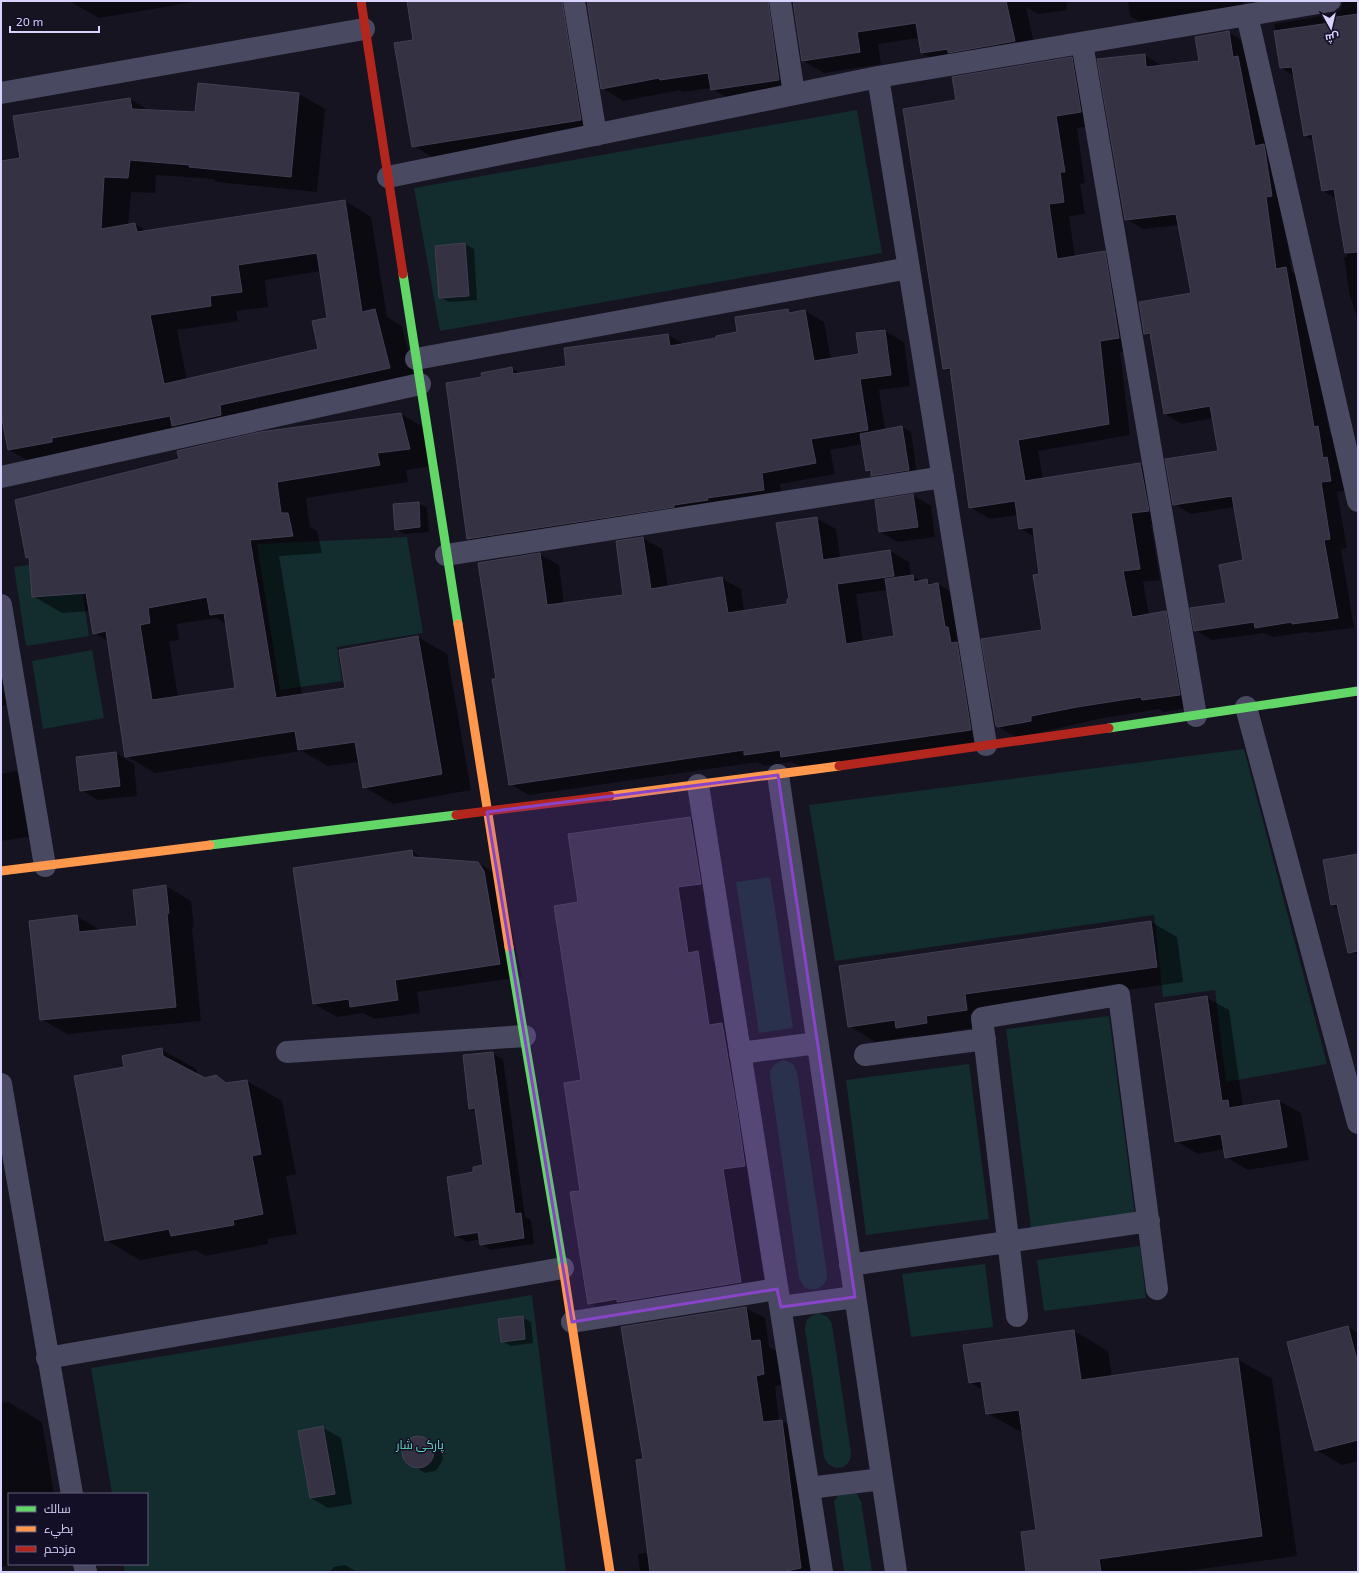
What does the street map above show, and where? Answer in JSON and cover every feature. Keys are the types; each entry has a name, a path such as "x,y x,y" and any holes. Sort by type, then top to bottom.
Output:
{"street":[{"path":"361,1 364,29 446,555 487,812 564,1268 610,1572"},
{"path":"574,1 596,135"},
{"path":"780,1 794,94"},
{"path":"388,177 878,77 1082,42 1223,10 1247,15 1330,1"},
{"path":"1247,15 1358,501"},
{"path":"1,93 364,29"},
{"path":"1082,42 1196,716"},
{"path":"878,77 986,745"},
{"path":"416,359 909,268"},
{"path":"1,476 420,384"},
{"path":"446,555 943,477"},
{"path":"1,605 45,866"},
{"path":"1,871 778,776 1196,716 1246,707 1358,691"},
{"path":"1246,707 1358,1123"},
{"path":"778,776 896,1572"},
{"path":"698,785 822,1572"},
{"path":"1017,1316 982,1018 1119,995 1157,1289"},
{"path":"287,1052 525,1036"},
{"path":"865,1054 985,1039"},
{"path":"740,1053 818,1043"},
{"path":"1,1084 47,1358 72,1493"},
{"path":"850,1265 1149,1221"},
{"path":"47,1358 564,1268"},
{"path":"572,1322 779,1298 855,1297"},
{"path":"809,1488 882,1479"}],"highlighted area":[{"path":"778,775 855,1297 781,1307 777,1289 572,1322 487,812"}],"green space":[{"path":"857,110 882,253 440,331 414,188"},
{"path":"407,537 423,633 337,647 342,681 280,690 257,544"},
{"path":"77,558 89,636 26,646 14,567"},
{"path":"92,650 104,718 43,729 32,661"},
{"path":"1244,749 1327,1064 1226,1082 1215,990 1163,997 1154,915 835,961 809,805"},
{"path":"770,877 793,1028 759,1033 736,882"},
{"path":"1109,1016 1135,1215 1031,1228 1006,1029"},
{"path":"784,1060 793,1064 797,1072 827,1274 823,1285 816,1289 808,1289 804,1287 799,1278 770,1076 774,1065"},
{"path":"969,1064 989,1219 866,1235 846,1080"},
{"path":"1140,1246 1146,1298 1044,1311 1037,1260"},
{"path":"985,1264 993,1327 911,1337 902,1274"},
{"name":"پاركى شار","path":"532,1295 566,1572 125,1572 123,1565 148,1565 148,1493 112,1493 91,1368"},
{"path":"819,1313 828,1317 832,1324 851,1453 848,1463 840,1468 831,1466 824,1457 805,1329 809,1318"},
{"path":"853,1491 857,1494 861,1501 872,1572 844,1572 834,1501 839,1494"}],"building":[{"path":"407,1 562,1 581,120 412,147 394,43 413,40"},
{"path":"587,1 768,1 779,80 711,90 708,73 660,80 659,78 601,89"},
{"path":"793,1 1006,1 1015,41 948,53 948,49 921,53 916,23 857,32 860,52 802,61"},
{"path":"1358,14 1358,252 1345,253 1334,189 1322,191 1312,134 1304,136 1292,67 1280,68 1274,31 1330,23 1329,18"},
{"path":"1229,31 1233,57 1238,56 1255,146 1264,144 1272,196 1266,197 1276,269 1286,267 1314,427 1318,426 1323,458 1327,457 1331,481 1321,482 1330,539 1324,540 1338,618 1292,624 1292,622 1255,628 1254,622 1194,631 1190,608 1226,603 1219,565 1243,560 1232,496 1173,505 1165,459 1218,451 1210,406 1164,414 1150,333 1144,334 1139,302 1191,293 1176,214 1125,220 1097,59 1145,54 1146,67 1199,61 1195,37"},
{"path":"1072,57 1081,112 1056,116 1065,172 1060,172 1064,202 1049,204 1057,259 1105,251 1119,338 1100,341 1109,424 1018,440 1025,481 1140,463 1149,511 1131,513 1140,569 1123,571 1132,617 1166,611 1180,695 1142,700 1141,697 1077,707 1031,716 1031,721 998,727 996,726 981,639 1042,630 1033,575 1039,574 1033,527 1019,529 1015,501 969,508 950,368 943,369 903,109 956,100 952,77"},
{"path":"198,83 299,93 291,177 189,167 190,165 130,160 128,178 104,177 101,229 135,223 137,232 345,200 362,312 375,309 390,368 220,405 221,415 172,426 170,416 52,438 52,442 8,450 1,414 1,161 20,158 13,116 130,98 132,109 195,112","holes":["317,253 327,318 312,321 318,349 164,384 150,315 211,306 210,296 242,292 238,265"]},
{"path":"465,243 469,296 439,298 435,246"},
{"path":"788,309 789,313 805,310 814,361 859,354 856,333 885,330 891,375 860,379 868,430 811,439 816,463 762,473 764,490 707,498 708,500 674,505 674,507 467,539 446,383 482,377 481,373 512,367 513,374 566,366 564,348 668,334 670,346 716,338 716,336 737,332 735,317"},
{"path":"401,413 410,449 377,453 380,465 277,482 281,513 288,513 293,536 250,540 276,698 345,688 339,650 418,636 442,774 363,788 355,742 298,750 295,731 125,757 106,631 93,634 86,593 32,597 29,557 26,558 15,500 179,459 177,451 260,432","holes":["207,597 210,615 224,613 235,688 152,700 140,625 150,623 148,608"]},
{"path":"902,426 909,470 871,476 871,470 866,471 860,434"},
{"path":"913,494 918,527 879,532 875,500"},
{"path":"419,502 420,527 395,530 393,504"},
{"path":"817,517 823,560 890,550 894,576 837,584 846,644 894,636 885,579 913,575 914,582 927,579 928,585 938,583 945,627 948,627 951,643 957,642 971,730 781,757 780,750 744,755 744,750 509,785 492,679 496,679 478,563 540,553 547,605 623,595 616,541 643,537 651,589 722,577 728,613 787,604 787,599 789,598 776,523"},
{"path":"116,752 120,786 80,791 76,757"},
{"path":"690,817 701,884 678,887 688,953 698,951 709,1025 722,1023 737,1111 745,1166 723,1169 741,1282 617,1302 617,1299 588,1304 570,1192 580,1191 564,1083 581,1080 554,906 578,902 568,834"},
{"path":"412,850 413,857 478,862 484,871 500,964 395,980 398,1000 350,1007 349,999 313,1004 293,868"},
{"path":"1358,854 1358,951 1348,953 1337,904 1331,905 1323,860"},
{"path":"166,885 169,913 167,914 176,1007 40,1020 29,921 77,915 79,932 137,926 133,890"},
{"path":"1151,921 1157,967 965,994 967,1010 926,1016 927,1023 896,1028 895,1020 848,1027 839,966"},
{"path":"1207,996 1222,1101 1228,1100 1229,1108 1279,1100 1287,1147 1225,1158 1221,1134 1175,1142 1155,1004"},
{"path":"162,1048 163,1056 205,1078 216,1075 226,1083 247,1080 261,1154 252,1156 263,1214 233,1220 234,1225 171,1236 169,1229 105,1241 74,1076 124,1067 122,1056"},
{"path":"493,1052 515,1214 521,1213 524,1238 480,1245 478,1232 455,1236 447,1177 473,1172 473,1167 483,1165 475,1108 469,1109 463,1055"},
{"path":"746,1307 751,1341 760,1340 764,1374 756,1376 763,1422 782,1420 801,1568 782,1572 650,1572 636,1460 643,1459 621,1327"},
{"path":"523,1316 525,1339 501,1342 498,1319"},
{"path":"1348,1326 1358,1364 1358,1440 1315,1451 1287,1342"},
{"path":"1074,1330 1081,1380 1238,1358 1262,1536 1099,1559 1101,1572 1026,1572 1021,1532 1036,1530 1019,1410 986,1414 981,1381 969,1383 963,1345"},
{"path":"323,1426 335,1494 310,1498 298,1431"},
{"path":"421,1436 427,1438 432,1443 434,1452 432,1461 427,1466 415,1468 409,1466 404,1461 402,1449 404,1443 409,1438"}],"traffic: fast":[{"path":"403,274 458,624"},
{"path":"1109,728 1358,691"},
{"path":"210,845 456,815"},
{"path":"509,947 563,1267"}],"traffic: slow":[{"path":"458,624 509,947"},
{"path":"610,796 839,766"},
{"path":"1,871 210,845"},
{"path":"563,1267 610,1572"}],"traffic: jam":[{"path":"361,1 403,274"},
{"path":"839,766 1109,728"},
{"path":"456,815 610,796"}]}
